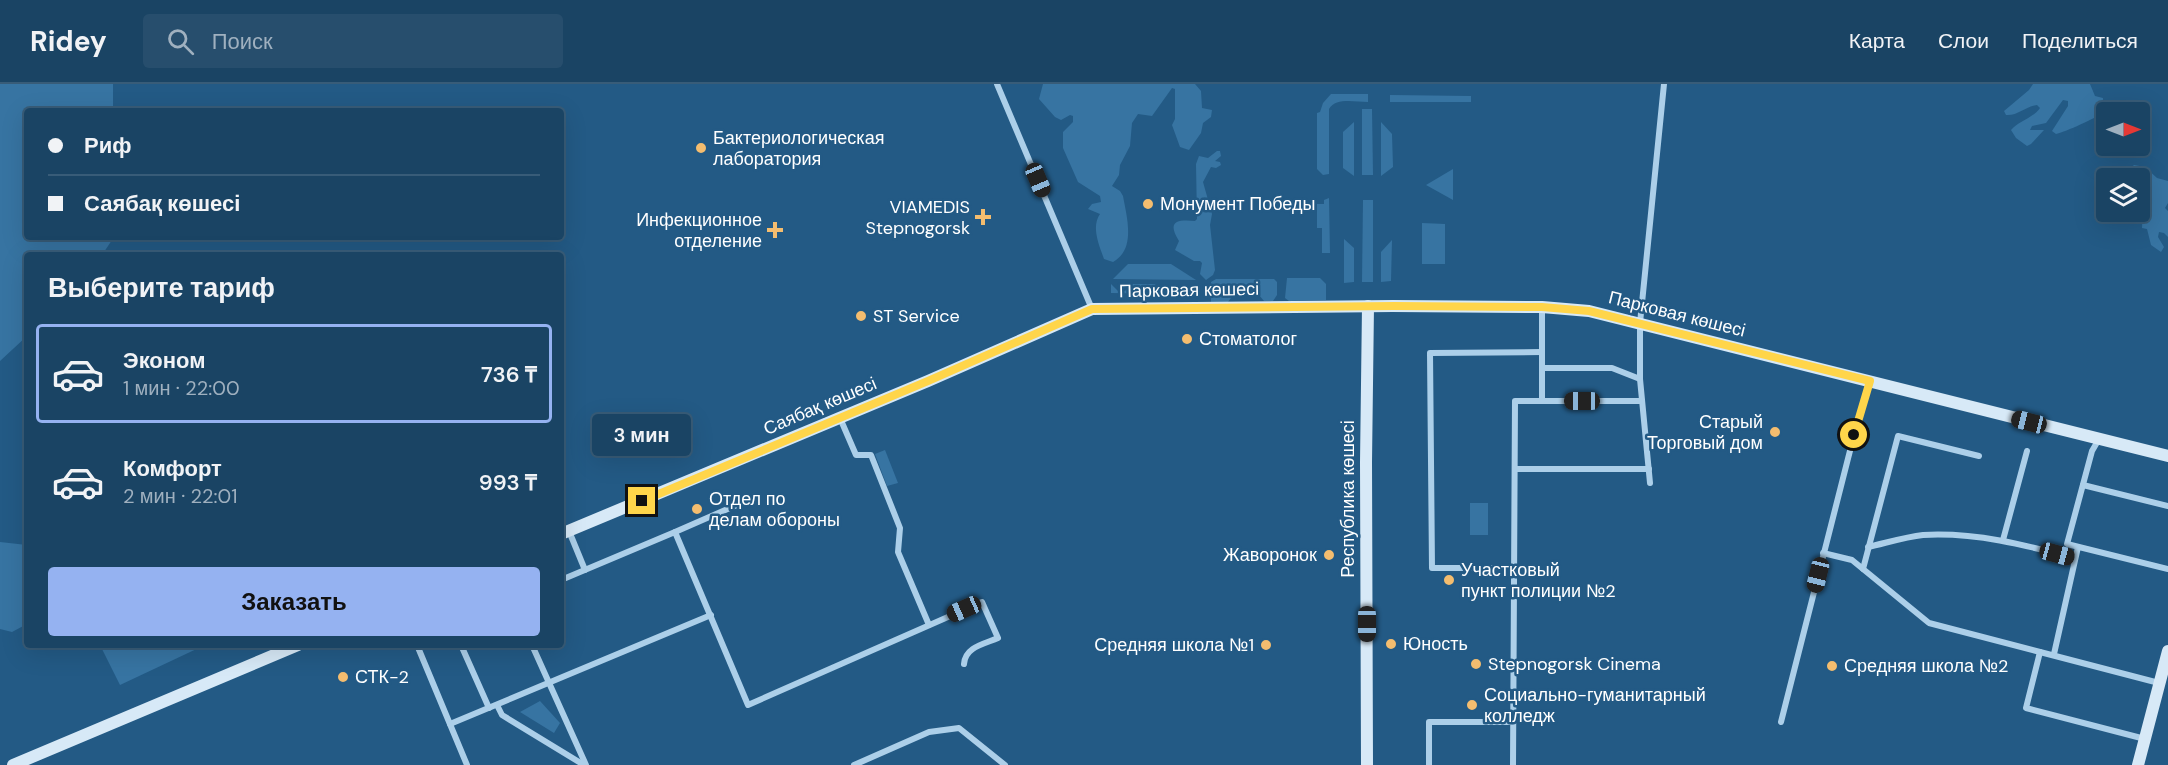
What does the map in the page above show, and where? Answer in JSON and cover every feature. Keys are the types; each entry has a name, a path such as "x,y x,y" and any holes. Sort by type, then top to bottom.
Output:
{"street":[{"path":"997,84 1092,309"},
{"path":"1650,483 1640,379 1640,323 1664,84"},
{"name":"Парковая көшесі","path":"1092,309 1368,306 1542,307 1589,311 2168,456"},
{"name":"Республика көшесі","path":"1367,765 1368,306"},
{"path":"1542,307 1542,401"},
{"name":"Саябақ көшесі","path":"565,533 1092,309"},
{"path":"1514,568 1432,568 1430,353 1542,352"},
{"path":"1542,368 1612,368 1640,379"},
{"path":"1781,722 1823,553 1870,381"},
{"path":"1513,765 1515,401 1642,401"},
{"path":"840,418 856,455 871,455 900,528 898,552 929,625"},
{"path":"1863,569 1898,436 1979,456"},
{"path":"2099,439 2092,451 2067,544 2168,569"},
{"path":"2003,540 2027,451"},
{"path":"1515,469 1649,469"},
{"path":"2083,485 2168,506"},
{"path":"564,579 739,504"},
{"path":"675,532 748,705 982,602 998,638 969,650 964,656 964,664"},
{"path":"565,533 585,570"},
{"path":"1868,547 1922,535 2003,540 2075,558"},
{"path":"2054,654 2078,547"},
{"path":"1823,553 1852,560 1929,623 2160,683"},
{"path":"450,724 711,615"},
{"path":"13,765 291,648"},
{"path":"418,648 467,765"},
{"path":"462,648 489,708"},
{"path":"533,648 585,765"},
{"path":"2138,765 2168,651"},
{"path":"2040,652 2026,708 2145,738"},
{"path":"497,705 502,715 585,765"},
{"path":"1429,765 1429,722 1513,722"},
{"path":"854,765 929,732 959,728 1005,765"}],"shaded area":[{"path":"0,84 113,84 113,108 24,108 24,240 112,240 104,252 24,252 24,339 0,361"},
{"path":"1043,84 1195,84 1201,91 1202,108 1212,110 1211,117 1203,123 1201,133 1189,150 1180,147 1172,125 1175,119 1175,89 1172,88 1152,116 1138,114 1132,123 1130,146 1120,165 1119,175 1112,186 1123,196 1128,223 1125,249 1113,262 1104,259 1098,242 1096,225 1100,214 1088,209 1092,204 1101,202 1100,196 1078,182 1063,148 1063,132 1073,122 1073,116 1070,115 1061,120 1055,117 1039,99"},
{"path":"2033,84 2090,84 2095,96 2103,98 2102,102 2096,102 2095,118 2056,134 2052,131 2068,106 2068,101 2063,100 2046,123 2032,126 2030,130 2044,130 2027,146 2016,138 2011,130 2040,108 2037,105 2010,115 2006,115 2004,111"},
{"path":"1331,94 1368,94 1368,102 1341,102 1332,105 1329,109 1329,174 1323,175 1317,169 1317,113 1320,112 1323,103"},
{"path":"1390,95 1471,96 1471,102 1390,102"},
{"path":"1362,109 1372,109 1373,175 1362,175"},
{"path":"1354,122 1354,176 1343,168 1343,132"},
{"path":"1381,122 1392,134 1393,167 1381,176"},
{"path":"1220,151 1221,156 1215,161 1220,162 1221,165 1216,168 1211,167 1203,182 1212,214 1210,225 1215,270 1213,275 1206,280 1200,274 1202,263 1200,261 1194,261 1175,250 1179,241 1175,235 1174,226 1178,221 1197,219 1196,164 1199,156 1208,158"},
{"path":"2134,165 2146,168 2131,168"},
{"path":"1453,169 1453,200 1426,185"},
{"path":"2150,172 2157,178 2168,181 2168,203 2165,208 2168,211 2168,237 2159,232 2158,237 2164,247 2161,252 2151,245 2147,229 2142,228 2142,222 2150,222"},
{"path":"1329,198 1330,253 1322,253 1322,228 1317,228 1317,204 1324,204 1324,200"},
{"path":"1363,200 1373,200 1373,282 1362,282"},
{"path":"1422,223 1445,224 1445,264 1422,264"},
{"path":"1344,239 1354,248 1354,282 1344,283"},
{"path":"1392,240 1391,281 1381,282 1381,252"},
{"path":"1128,264 1171,264 1196,280 1113,279"},
{"path":"1287,278 1320,278 1326,284 1326,300 1289,301 1285,298"},
{"path":"1216,279 1274,279 1277,282 1277,295 1273,301 1264,301 1259,295 1233,295 1228,302 1211,302 1211,282"},
{"path":"1111,284 1118,291 1125,291 1132,284 1155,284 1157,289 1165,291 1172,289 1176,284 1175,294 1111,293"},
{"path":"885,450 898,483 887,486 875,454"},
{"path":"1470,503 1488,503 1488,535 1470,535"},
{"path":"0,542 24,545 24,626 12,632 0,629"},
{"path":"102,648 199,648 120,685"},
{"path":"540,701 560,723 554,733 520,712"}],"place":[{"name":"Бактериологическая лаборатория","path":"701,148"},
{"name":"Монумент Победы","path":"1148,204"},
{"name":"VIAMEDIS Stepnogorsk","path":"983,217"},
{"name":"Инфекционное отделение","path":"775,230"},
{"name":"ST Service","path":"861,316"},
{"name":"Стоматолог","path":"1187,339"},
{"name":"Старый Торговый дом","path":"1775,432"},
{"name":"Отдел по делам обороны","path":"697,509"},
{"name":"Жаворонок","path":"1329,555"},
{"name":"Участковый пункт полиции №2","path":"1449,580"},
{"name":"Юность","path":"1391,644"},
{"name":"Средняя школа №1","path":"1266,645"},
{"name":"Stepnogorsk Cinema","path":"1476,664"},
{"name":"Средняя школа №2","path":"1832,666"},
{"name":"СТК-2","path":"343,677"},
{"name":"Социально-гуманитарный колледж","path":"1472,705"}],"route":[{"path":"642,501 928,381 1092,309 1394,306 1542,307 1589,311 1870,381 1854,435"}]}
